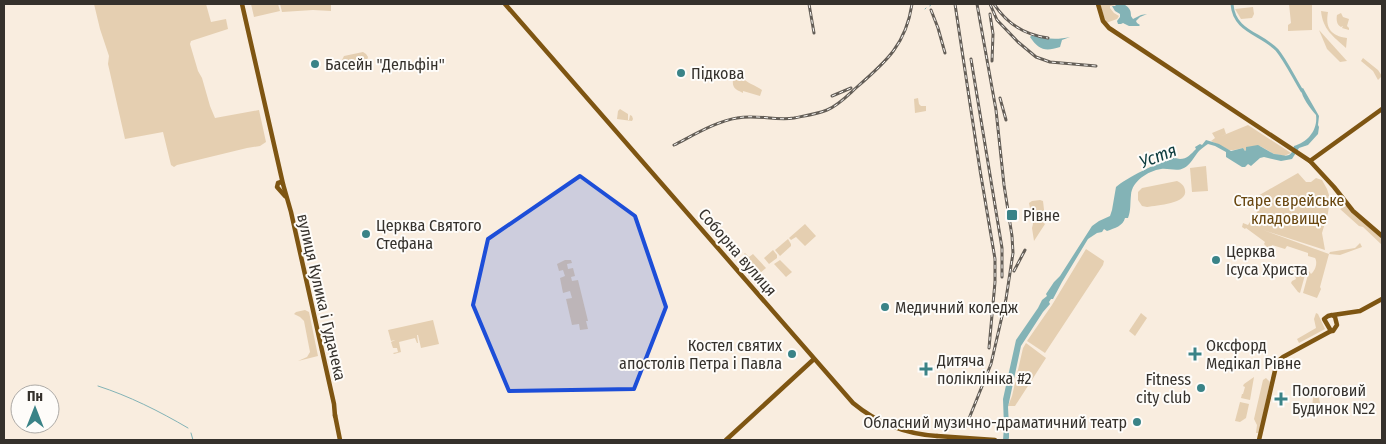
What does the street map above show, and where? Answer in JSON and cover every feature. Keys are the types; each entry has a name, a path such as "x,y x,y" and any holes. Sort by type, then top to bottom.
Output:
{"main road":[{"name":"вулиця Кулика і Гудачека","path":"242,4 291,212 334,404 335,416"},
{"name":"Соборна вулиця","path":"505,4 852,402 871,416 906,431 937,436 996,440"},
{"path":"1098,4 1103,21 1109,28 1310,162 1334,187 1353,211 1382,236"},
{"path":"1310,162 1382,109"},
{"name":"вулиця Кулика і Гудачека","path":"283,184 281,182 278,183 277,187 285,196 340,440"},
{"path":"1331,331 1324,319 1328,316 1360,311 1382,299"},
{"path":"1259,440 1277,362 1335,329 1337,325 1333,315"},
{"path":"726,440 814,359"}],"highlighted area":[{"path":"580,176 635,216 666,307 634,389 509,391 473,305 488,239"}],"green space":[{"path":"94,4 206,4 211,22 226,19 228,29 191,41 190,44 198,71 215,118 259,110 266,142 260,146 174,167 171,165 163,132 125,139 108,64 109,56"},
{"path":"251,4 278,4 280,11 254,17"},
{"path":"280,4 331,4 331,11 282,12"},
{"path":"1100,4 1115,4 1110,6 1110,8 1119,16 1117,19 1106,23"},
{"path":"1289,4 1312,4 1312,30 1288,31 1288,25 1291,23"},
{"path":"1253,7 1254,14 1252,18 1241,19 1235,9"},
{"path":"1321,11 1328,12 1327,23 1330,30 1341,37 1347,38 1346,48 1326,28"},
{"path":"1341,13 1343,17 1349,19 1347,26 1349,30 1342,28 1343,26 1341,27 1338,24 1337,15"},
{"path":"1319,30 1347,61 1340,62 1327,49"},
{"path":"363,52 368,57 366,63 348,67 343,65 342,60 344,56"},
{"path":"1363,58 1378,70 1382,76 1378,80 1373,71 1361,61"},
{"path":"741,77 762,90 760,96 743,91 743,93 735,88 733,79"},
{"path":"918,98 921,106 926,106 926,111 915,113 914,99"},
{"path":"620,109 628,114 628,120 630,115 632,116 632,121 617,119"},
{"path":"1248,125 1291,153 1284,156 1274,154 1260,146 1247,147 1245,151 1243,148 1229,150 1211,141 1215,138 1212,133 1224,128 1226,134 1219,137"},
{"path":"1206,166 1208,191 1192,192 1190,168"},
{"name":"Старе єврейське кладовище","path":"1298,173 1306,182 1311,182 1316,178 1322,180 1327,189 1330,198 1322,233 1325,250 1263,230 1329,254 1317,298 1303,293 1309,271 1311,274 1316,267 1315,258 1308,256 1308,253 1287,246 1285,249 1272,245 1270,250 1264,244 1265,242 1242,227 1243,223 1248,225 1260,208 1260,201 1256,197"},
{"path":"1177,181 1184,187 1185,195 1177,201 1147,207 1142,206 1138,200 1138,192 1142,188"},
{"path":"1043,201 1045,218 1043,222 1045,224 1034,241 1029,203"},
{"path":"1346,206 1382,239 1382,245 1340,209"},
{"path":"805,224 816,236 805,246 796,237 791,240 789,238"},
{"path":"788,239 791,246 780,256 775,250"},
{"path":"1360,243 1362,247 1340,255 1329,254 1330,252 1355,248"},
{"path":"1086,249 1104,261 1103,265 1045,353 1027,341 1052,305"},
{"path":"773,250 777,258 769,264 764,258"},
{"path":"745,253 749,257 753,254 766,268 760,273"},
{"path":"565,260 571,260 572,263 567,264 568,269 573,268 575,276 571,277 572,281 578,280 588,321 586,321 588,329 580,330 579,324 572,325 566,299 572,298 570,291 563,293 560,278 565,276 563,270 559,271 557,264"},
{"path":"780,260 792,272 786,277 774,264"},
{"path":"1294,271 1305,275 1300,293 1291,283 1296,279 1292,275"},
{"path":"305,310 309,312 318,356 298,361 307,357 310,352 304,321 294,314"},
{"path":"1141,313 1147,318 1135,336 1129,331"},
{"path":"1316,313 1325,329 1299,343 1297,339 1316,328 1314,319"},
{"path":"433,320 439,344 421,348 417,335 418,343 415,338 399,342 401,352 394,354 398,352 397,348 393,348 391,342 395,340 391,341 388,330"},
{"path":"1026,343 1046,358 1015,406 1008,406 1023,348"},
{"path":"1254,377 1250,400 1241,398 1245,387 1243,386 1244,384"},
{"path":"1266,378 1270,382 1259,433 1256,433 1257,425 1254,419 1263,380"},
{"path":"1314,396 1319,398 1322,413 1319,416 1317,416 1314,409"},
{"path":"1240,402 1249,404 1246,418 1240,422 1235,421"}],"water":[{"path":"1124,4 1131,12 1133,19 1147,14 1136,21 1139,26 1118,24 1117,21 1120,14 1112,6"},
{"path":"1032,35 1051,39 1070,37 1062,40 1060,47 1043,49 1036,45 1030,37"},
{"path":"1303,88 1319,116 1318,134 1308,145 1299,148 1292,159 1281,161 1264,157 1251,166 1248,164 1242,167 1226,157 1226,152 1208,144 1184,168 1179,170 1161,169 1151,172 1134,185 1128,218 1125,218 1118,226 1107,231 1104,229 1088,239 1053,299 1049,302 1050,304 1021,346 1008,407 1009,438 1008,440 1003,440 1003,399 1016,340 1092,226 1110,216 1116,187 1159,163 1172,158 1182,159 1187,157 1196,149 1195,147 1200,144 1202,145 1206,140 1219,144 1231,151 1243,148 1245,151 1246,147 1258,145 1274,154 1291,154 1294,146 1304,142 1311,135 1315,126 1316,115 1303,96 1301,89"}],"waterway":[{"name":"Устя","path":"1232,4 1238,21 1277,50 1302,91"},
{"path":"98,386 144,404 188,428"},
{"path":"191,433 193,440"}],"railway":[{"path":"809,4 814,33"},
{"path":"674,145 705,129 729,120 744,117 794,118 819,113 831,108 868,78 894,51 905,30 912,4"},
{"path":"955,4 995,259 995,282 989,348"},
{"path":"966,426 991,364 1006,299 1013,253 996,110 977,4"},
{"path":"990,4 997,20 1018,42 1036,57 1050,62 1096,66"},
{"path":"994,4 1017,27 1032,34 1048,38"},
{"path":"931,10 945,53"},
{"path":"990,14 993,34 992,61"},
{"path":"971,59 1002,248 1002,277"},
{"path":"832,96 851,88"},
{"path":"1000,98 1006,120"},
{"path":"1014,271 1025,250"}],"place":[{"name":"Басейн \"Дельфін\"","path":"315,64"},
{"name":"Підкова","path":"681,73"},
{"name":"Рівне","path":"1012,215"},
{"name":"Церква Святого Стефана","path":"366,234"},
{"name":"Церква Ісуса Христа","path":"1216,260"},
{"name":"Медичний коледж","path":"885,307"},
{"name":"Костел святих апостолів Петра і Павла","path":"792,354"},
{"name":"Оксфорд Медікал Рівне","path":"1195,354"},
{"name":"Дитяча поліклініка #2","path":"926,369"},
{"name":"Fitness city club","path":"1201,388"},
{"name":"Пологовий Будинок №2","path":"1281,399"},
{"name":"Обласний музично-драматичний театр","path":"1137,422"}]}
